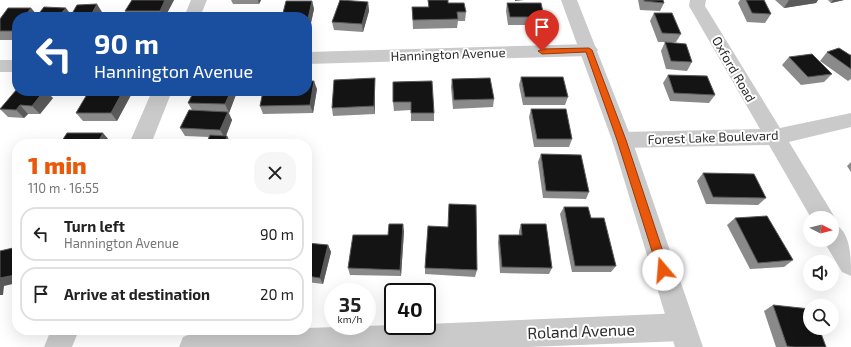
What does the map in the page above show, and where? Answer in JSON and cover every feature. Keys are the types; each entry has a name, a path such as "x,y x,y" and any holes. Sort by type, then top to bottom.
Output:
{"street":[{"path":"194,12 199,0"},
{"path":"569,0 622,140 685,337"},
{"name":"Oxford Road","path":"698,0 697,6 819,211"},
{"name":"Hannington Avenue","path":"312,58 589,50"},
{"path":"0,66 12,66"},
{"path":"142,139 160,96"},
{"name":"Forest Lake Boulevard","path":"622,140 774,137 851,120"},
{"path":"839,244 851,264"},
{"path":"58,347 62,335"},
{"name":"Roland Avenue","path":"193,347 685,337"}],"building":[{"path":"132,0 165,0 160,11 125,11"},
{"path":"340,0 368,2 362,24 332,22"},
{"path":"428,0 448,0 448,3 464,3 466,12 457,12 458,19 413,20 412,7 429,7"},
{"path":"663,0 664,3 644,1"},
{"path":"746,0 764,0 771,14 752,13"},
{"path":"286,1 312,1 310,12 283,12"},
{"path":"507,3 541,3 544,17 510,17"},
{"path":"97,4 93,12 73,12 77,5"},
{"path":"44,7 66,8 62,12 40,12"},
{"path":"8,8 31,8 28,12 12,12 12,31 0,31 0,19"},
{"path":"654,13 672,13 681,34 662,33"},
{"path":"665,42 686,44 692,62 671,61"},
{"path":"839,48 851,55 851,69 827,52"},
{"path":"812,54 832,74 808,77 789,57"},
{"path":"668,75 707,76 715,95 674,93"},
{"path":"521,77 563,77 568,97 525,97"},
{"path":"375,78 374,106 332,108 334,80"},
{"path":"490,78 494,99 454,100 452,79"},
{"path":"312,81 314,81 312,93"},
{"path":"432,81 434,113 411,113 411,102 393,102 393,82"},
{"path":"12,95 40,96 32,106 20,105 16,110 0,109"},
{"path":"86,96 120,96 111,113 76,113"},
{"path":"192,96 229,96 225,104 188,103"},
{"path":"262,96 312,96 310,105 260,106"},
{"path":"531,109 566,109 572,139 537,139"},
{"path":"189,110 228,112 220,130 180,128"},
{"path":"67,133 103,133 100,139 63,139"},
{"path":"210,135 227,136 226,139 208,139"},
{"path":"541,154 581,155 589,192 546,191"},
{"path":"703,173 754,174 766,198 713,197"},
{"path":"449,204 476,205 477,270 425,268 428,226 448,227"},
{"path":"564,207 588,207 591,218 604,218 616,266 575,266"},
{"path":"767,216 793,260 758,263 735,218"},
{"path":"389,224 403,224 400,270 348,268 353,235 388,235"},
{"path":"521,224 546,224 552,268 502,267 499,235 522,235"},
{"path":"312,243 328,245 320,278 312,277"},
{"path":"12,248 12,276 0,278 0,251"},
{"path":"773,305 803,308 803,335 822,335 826,347 787,346"}],"route":[{"path":"542,51 589,50 622,140 663,270"}]}
